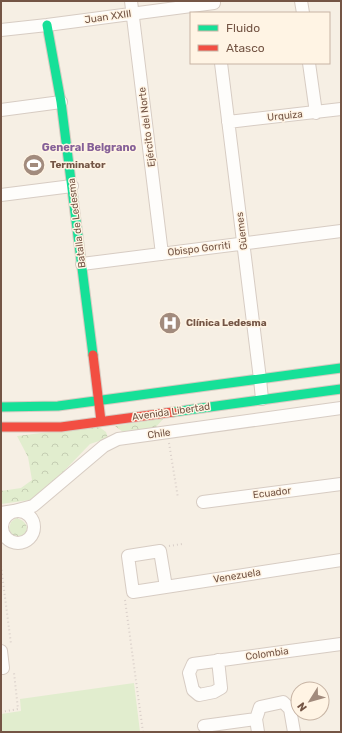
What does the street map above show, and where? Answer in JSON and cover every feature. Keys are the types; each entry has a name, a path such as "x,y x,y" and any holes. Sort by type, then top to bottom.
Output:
{"main road":[{"name":"Batalla de Ledesma","path":"47,25 62,102 101,422"},
{"name":"Avenida Libertad","path":"1,406 58,406 341,368"},
{"name":"Avenida Libertad","path":"3,427 61,427 341,388"}],"street":[{"name":"Ejército del Norte","path":"131,1 162,254"},
{"path":"301,1 303,12"},
{"name":"Juan XXIII","path":"1,30 214,6"},
{"name":"Güemes","path":"221,64 262,399"},
{"path":"309,64 316,113"},
{"path":"1,110 62,102"},
{"name":"Urquiza","path":"228,122 341,109"},
{"path":"1,195 72,186"},
{"name":"Obispo Gorriti","path":"82,264 341,231"},
{"name":"Chile","path":"1,513 33,506 104,446 118,439 341,408"},
{"path":"1,413 3,427"},
{"name":"Ecuador","path":"203,502 341,484"},
{"path":"129,595 128,556 160,551 166,587"},
{"name":"Venezuela","path":"129,595 166,587 341,560"},
{"name":"Colombia","path":"218,660 221,688 214,692 199,695 193,690 189,673 193,664 218,660 341,644"},
{"path":"1,651 3,668 1,668"},
{"path":"258,732 256,719 260,707 283,702 290,709 294,732"},
{"path":"204,726 256,719"}],"path":[{"path":"168,432 178,498"},
{"path":"165,546 182,544"},
{"path":"129,595 143,732"}],"green space":[{"path":"164,418 156,427 123,432 115,426"},
{"path":"98,426 106,432 108,438 90,444 37,499 1,504 1,491 21,488 32,480 28,457 17,436"},
{"path":"16,518 24,522 27,527 27,530 23,536 19,538 12,536 9,528 11,522"},
{"path":"134,683 140,732 1,732 1,714 21,711 20,699"}],"traffic: fast":[{"path":"47,25 61,102 93,355"},
{"path":"1,407 58,406 341,368"},
{"path":"173,412 341,389"}],"traffic: jam":[{"path":"93,355 101,421"},
{"path":"1,427 61,427 173,412"}],"place":[{"name":"Terminator","path":"34,165"},
{"name":"Clínica Ledesma","path":"170,323"}],"district":[{"name":"General Belgrano","path":"89,147"}]}
